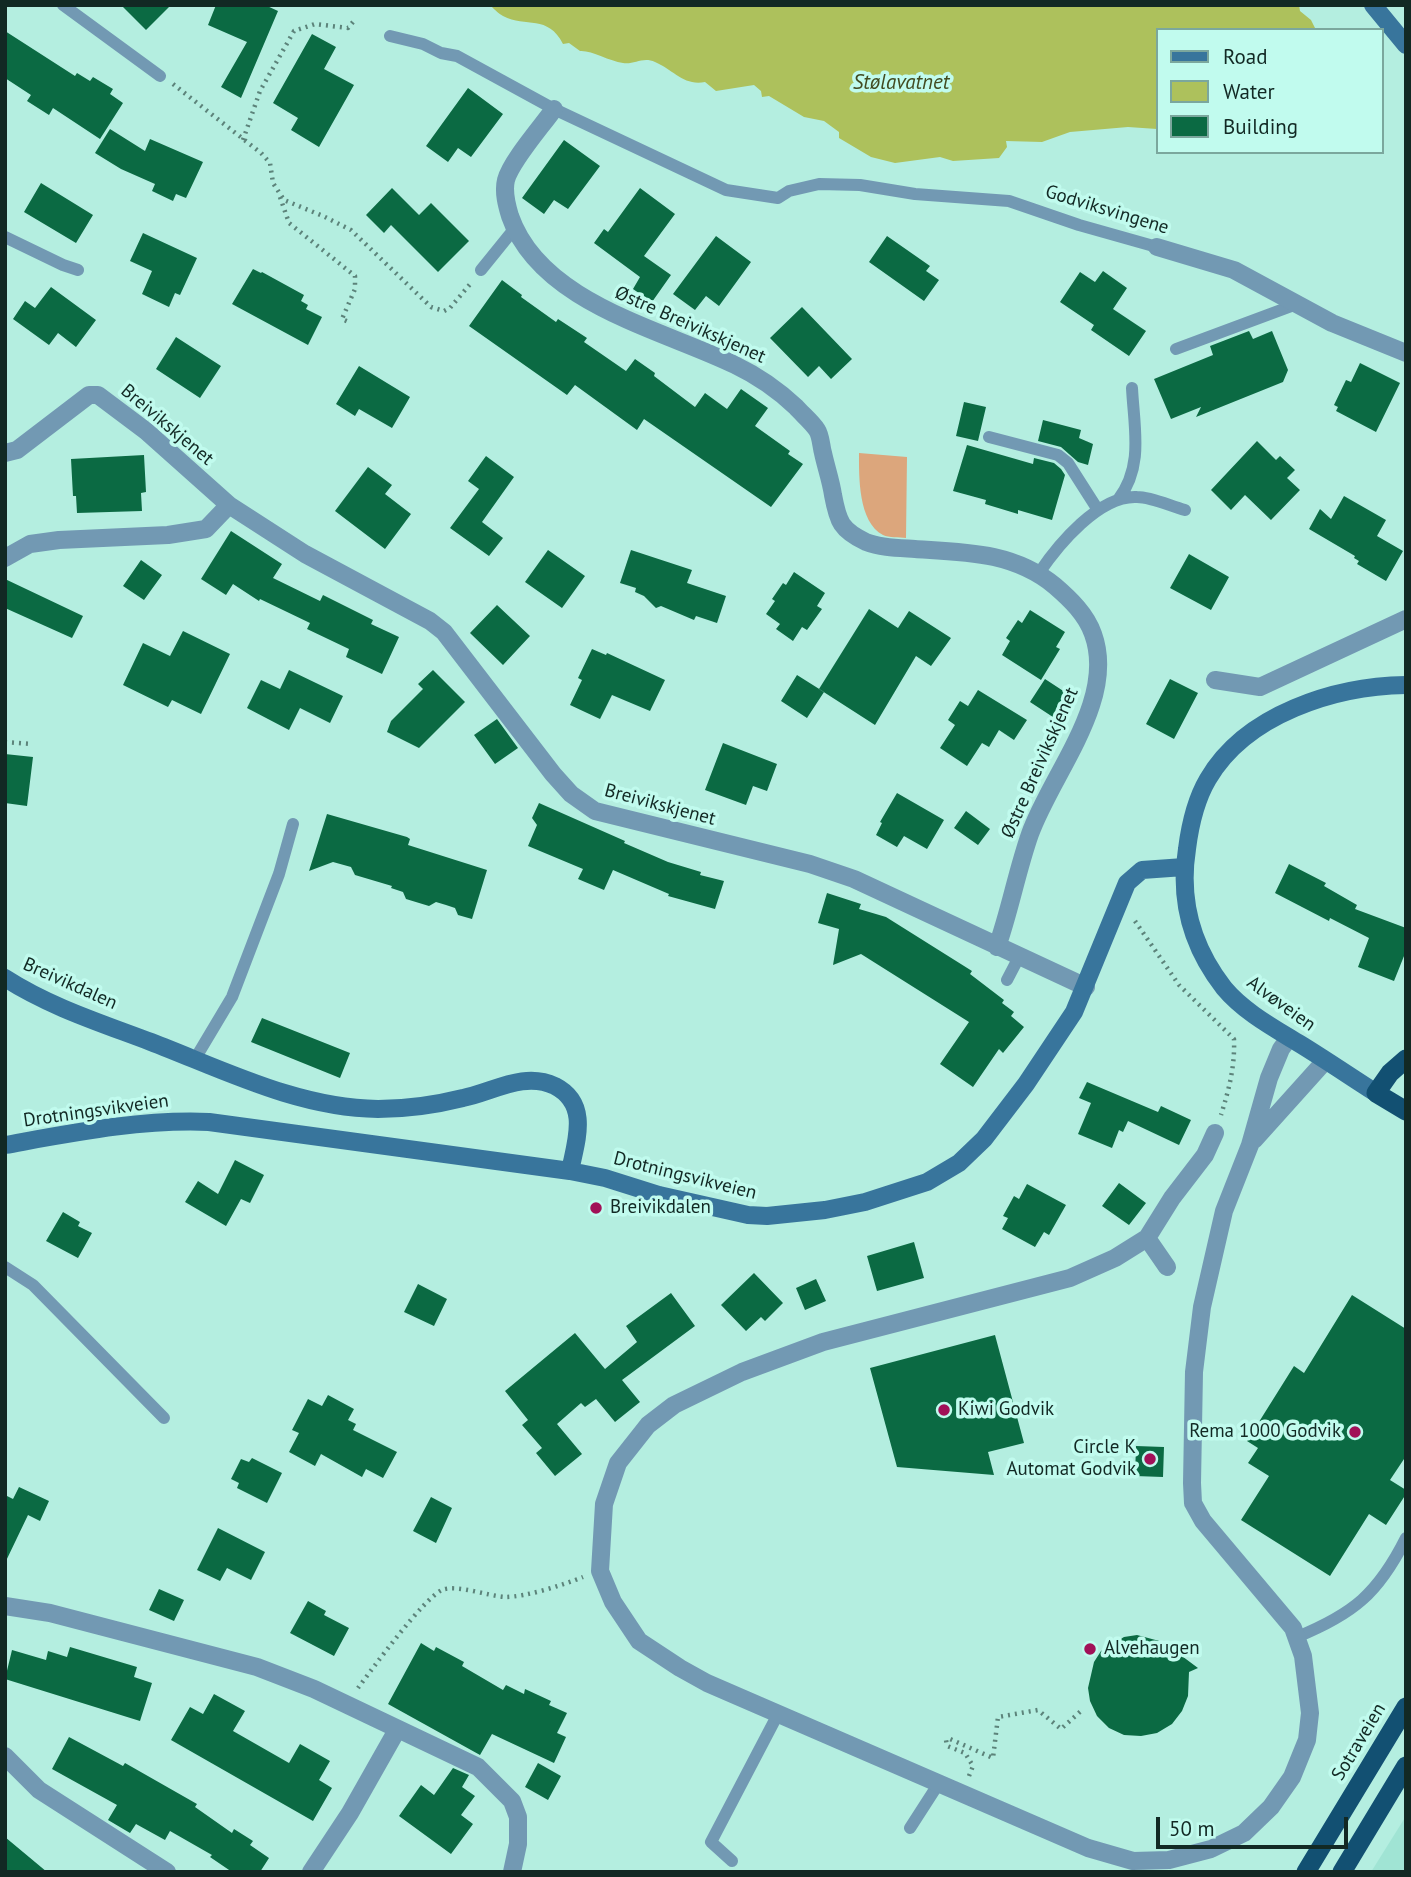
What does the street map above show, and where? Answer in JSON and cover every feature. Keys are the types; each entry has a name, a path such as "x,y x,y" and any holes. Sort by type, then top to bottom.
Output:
{"highway":[{"path":"1406,1059 1390,1073 1376,1093 1406,1111"},
{"name":"Sotraveien","path":"1306,1872 1406,1707"},
{"path":"1342,1872 1406,1766"}],"main road":[{"path":"1373,5 1406,45"},
{"name":"Alvøveien","path":"1376,1093 1254,1015 1225,989 1195,940 1185,903 1184,867 1192,817 1208,778 1247,736 1291,709 1345,691 1406,685"},
{"name":"Drotningsvikveien","path":"5,1145 107,1128 184,1121 209,1122 570,1171 748,1215 767,1216 825,1210 865,1202 927,1182 959,1163 984,1139 1033,1074 1074,1012 1127,883 1142,870 1184,867"},
{"name":"Breivikdalen","path":"5,978 50,1003 308,1101 355,1108 392,1108 467,1098 519,1081 540,1081 555,1086 566,1094 575,1106 579,1124 570,1171"}],"street":[{"name":"Østre Breivikskjenet","path":"554,108 518,158 506,180 506,204 522,244 560,281 589,302 739,366 777,390 818,431 836,517 847,531 869,543 892,548 975,552 1012,561 1040,573 1080,611 1092,632 1098,654 1098,681 1090,711 1030,833 997,947"},
{"name":"Godviksvingene","path":"1157,247 1234,270 1332,323 1406,353"},
{"name":"Breivikskjenet","path":"5,453 17,450 89,395 98,395 146,431 229,505 305,554 430,621 444,632 552,775 571,794 595,811 810,863 854,878 1086,988"},
{"path":"5,558 30,544 59,540 167,536 206,529 229,505"},
{"path":"1215,680 1260,687 1406,619"},
{"path":"1215,1133 1205,1155 1172,1198 1147,1238 1115,1258 1070,1278 823,1342 743,1372 674,1405 648,1425 618,1463 604,1504 600,1571 613,1602 639,1641 680,1668 778,1714 1088,1848 1133,1861 1169,1860 1211,1849 1244,1833 1271,1807 1292,1777 1307,1740 1310,1713 1303,1656 1293,1628 1203,1521 1193,1503 1194,1372 1202,1307 1224,1212 1250,1145 1269,1078 1281,1049 1289,1038"},
{"path":"1250,1145 1325,1061"},
{"path":"1147,1238 1167,1267"},
{"path":"5,1605 50,1613 257,1667 314,1689 478,1767 512,1801 517,1817 518,1844 512,1872"},
{"path":"311,1872 350,1813 397,1730"},
{"path":"5,1756 39,1790 167,1872"}],"lane":[{"path":"63,5 160,76"},
{"path":"390,36 457,56 554,108"},
{"name":"Godviksvingene","path":"554,108 726,190 778,198 789,191 819,184 860,185 915,194 1009,201 1079,225 1157,247"},
{"path":"481,270 514,229"},
{"path":"5,237 78,270"},
{"path":"1175,349 1297,304"},
{"path":"1118,500 1128,487 1134,470 1136,452 1132,388"},
{"path":"989,437 1058,455 1068,463 1098,510"},
{"path":"1040,573 1070,534 1098,510 1118,500 1137,497 1185,510"},
{"path":"195,1059 232,997 278,874 293,824"},
{"path":"1007,980 1019,957"},
{"path":"5,1267 33,1285 164,1418"},
{"path":"1297,1637 1323,1626 1366,1599 1395,1561 1406,1538"},
{"path":"732,1861 711,1842 778,1714"},
{"path":"910,1828 939,1783"}],"path":[{"path":"243,140 260,91 294,31 315,24 348,28 353,22"},
{"path":"160,76 178,87 267,159 273,183 289,223 355,276 355,289 342,319 351,323"},
{"path":"280,196 291,204 351,230 437,310 450,308 481,270"},
{"path":"5,742 31,744"},
{"path":"1132,916 1158,958 1179,985 1234,1039 1235,1064 1231,1086 1215,1133"},
{"path":"345,1705 425,1605 441,1590 453,1588 508,1597 550,1590 600,1571"},
{"path":"963,1794 973,1766 965,1753 947,1746 946,1740 950,1739 993,1758 998,1717 1038,1710 1061,1729 1082,1710"}],"shaded area":[{"path":"859,453 907,457 906,538 883,535 869,520 862,498"},
{"path":"1406,1816 1406,1872 1371,1872"}],"water":[{"name":"Stølavatnet","path":"490,5 1299,5 1300,11 1311,20 1315,28 1156,28 1156,129 1128,127 1070,132 1042,142 1006,141 1007,147 999,158 953,161 940,157 895,163 871,157 839,138 839,132 824,121 804,117 769,96 762,97 761,91 754,85 716,91 705,82 685,80 651,60 623,63 580,51 569,43 563,44 551,29 543,25 501,15"}],"building":[{"path":"121,5 171,5 146,30"},
{"path":"216,5 265,5 278,11 241,98 221,87 247,42 208,25"},
{"path":"5,31 75,76 77,73 90,81 93,77 113,89 110,94 123,103 100,139 53,108 49,115 27,101 31,95 5,78"},
{"path":"312,34 336,47 324,69 354,85 319,147 291,130 298,118 273,103"},
{"path":"468,88 503,114 471,157 458,148 448,162 426,146"},
{"path":"110,129 145,151 150,139 203,162 186,198 176,194 173,201 152,191 155,184 121,169 95,153"},
{"path":"564,140 600,166 568,209 554,200 544,214 522,198"},
{"path":"41,183 93,215 76,243 24,212"},
{"path":"392,188 419,215 431,203 469,241 438,272 391,225 384,233 366,215"},
{"path":"640,188 675,214 644,256 671,275 652,302 633,289 640,277 594,243 604,229 608,232"},
{"path":"143,233 197,258 180,295 175,293 169,307 142,294 152,271 130,261"},
{"path":"716,236 751,262 719,306 706,296 695,310 673,294"},
{"path":"887,236 930,266 926,271 939,280 924,301 869,262"},
{"path":"253,269 304,295 301,301 308,305 306,309 322,317 308,345 232,304"},
{"path":"1103,271 1127,288 1113,309 1146,331 1129,356 1091,330 1094,325 1060,302 1080,272 1095,282"},
{"path":"502,280 556,322 558,319 587,338 584,342 626,371 635,359 695,407 705,393 727,409 741,389 768,408 755,426 790,451 788,454 803,464 771,507 644,419 637,430 575,385 567,395 469,326"},
{"path":"51,287 96,320 76,347 58,333 49,345 13,319 25,301 35,308"},
{"path":"802,307 852,359 831,379 819,366 808,377 770,338"},
{"path":"1249,331 1253,339 1272,331 1288,370 1283,382 1196,417 1201,407 1171,419 1154,379 1213,355 1210,346"},
{"path":"176,337 221,366 200,398 156,369"},
{"path":"1360,363 1400,383 1376,432 1336,411 1338,407 1334,405 1346,380 1351,382"},
{"path":"359,366 410,397 392,428 359,409 355,416 336,404"},
{"path":"964,402 986,407 978,441 956,436"},
{"path":"1043,420 1081,430 1079,438 1093,444 1088,465 1078,462 1061,447 1038,441"},
{"path":"1257,441 1276,460 1280,456 1295,470 1287,478 1300,490 1271,520 1245,495 1231,510 1211,490"},
{"path":"967,445 1033,464 1034,458 1054,463 1061,469 1065,475 1052,520 1018,510 1018,514 985,504 986,500 953,491"},
{"path":"144,455 146,492 141,493 142,511 77,513 71,459"},
{"path":"486,456 514,477 482,522 503,538 489,556 450,528 479,489 468,481"},
{"path":"368,467 392,485 385,494 411,514 385,549 335,511"},
{"path":"1344,496 1386,520 1377,536 1403,551 1386,581 1357,564 1359,561 1355,556 1309,529 1320,509 1331,519"},
{"path":"231,531 282,564 273,578 320,601 323,595 373,620 371,624 399,637 382,674 346,657 349,649 307,629 310,623 260,599 259,601 233,584 226,595 201,579"},
{"path":"548,550 585,576 562,608 525,582"},
{"path":"631,550 692,570 687,583 726,596 717,623 696,616 694,620 661,606 656,608 644,596 635,592 636,588 620,583"},
{"path":"1189,554 1229,577 1211,610 1170,588"},
{"path":"141,560 162,575 144,600 123,586"},
{"path":"794,572 825,593 817,606 822,609 807,630 802,627 793,641 776,629 780,624 766,614 775,601 772,599"},
{"path":"5,579 83,616 72,638 5,608"},
{"path":"497,605 530,636 503,665 470,633"},
{"path":"869,609 898,628 909,611 951,638 931,666 916,656 875,725 819,689"},
{"path":"1030,610 1065,632 1056,647 1060,649 1041,680 1002,655 1010,641 1006,638 1018,620 1022,623"},
{"path":"183,631 230,654 201,714 172,700 168,707 123,685 143,643 170,656"},
{"path":"592,649 606,655 607,653 665,680 650,711 612,695 600,719 570,705 582,680 578,678"},
{"path":"289,670 343,696 330,723 300,708 289,730 247,708 261,680 280,689"},
{"path":"433,670 465,702 419,748 387,732 391,721 423,689 418,684"},
{"path":"797,675 824,692 807,718 781,701"},
{"path":"1045,679 1074,698 1059,721 1030,702"},
{"path":"1170,679 1198,693 1174,739 1146,724"},
{"path":"978,690 1027,720 1014,740 999,730 989,747 982,743 967,766 940,748 955,725 948,720 960,701 968,706"},
{"path":"497,719 518,748 495,764 474,735"},
{"path":"723,743 777,764 767,791 753,786 746,805 705,790"},
{"path":"5,754 33,757 27,806 5,803"},
{"path":"897,793 944,820 927,849 904,836 897,847 876,835 882,823 880,822"},
{"path":"539,803 668,862 724,881 715,909 668,896 669,894 613,870 604,890 578,879 583,869 528,846 537,825 532,818"},
{"path":"966,811 990,829 978,845 954,828"},
{"path":"327,814 407,837 410,839 408,845 487,870 472,919 458,915 455,908 446,905 436,902 429,906 406,899 403,892 391,888 392,886 355,875 351,867 333,862 309,871"},
{"path":"1289,864 1326,883 1324,886 1357,905 1355,909 1406,928 1406,951 1394,981 1358,967 1369,938 1275,893"},
{"path":"827,893 861,904 859,909 886,917 972,971 970,974 1004,1000 1002,1003 1014,1012 1011,1016 1024,1027 1003,1053 999,1049 973,1087 940,1064 969,1022 861,954 833,965 839,929 818,923"},
{"path":"262,1018 350,1053 340,1078 251,1042"},
{"path":"1087,1082 1158,1112 1161,1106 1191,1120 1179,1145 1128,1121 1123,1132 1119,1130 1112,1148 1078,1134 1091,1103 1079,1098"},
{"path":"235,1160 264,1175 250,1203 241,1199 226,1226 185,1202 198,1181 218,1194"},
{"path":"1119,1183 1146,1203 1129,1225 1102,1206"},
{"path":"1027,1184 1066,1205 1049,1235 1044,1232 1035,1247 1002,1229 1008,1218 1003,1216 1014,1196 1019,1199"},
{"path":"63,1212 80,1222 78,1226 92,1233 78,1258 46,1241"},
{"path":"914,1242 924,1278 877,1291 867,1256"},
{"path":"754,1273 783,1303 765,1321 761,1317 746,1331 721,1305"},
{"path":"816,1279 826,1301 805,1310 796,1288"},
{"path":"418,1284 447,1299 434,1326 404,1312"},
{"path":"671,1293 695,1326 622,1380 640,1402 615,1422 596,1399 585,1407 581,1403 557,1424 582,1454 555,1476 536,1453 542,1448 522,1425 528,1420 505,1391 575,1333 605,1369 637,1342 626,1326"},
{"path":"1352,1295 1406,1329 1406,1456 1390,1480 1406,1490 1406,1494 1386,1525 1369,1514 1330,1576 1241,1520 1269,1476 1248,1463 1258,1448 1247,1441 1294,1366 1304,1373"},
{"path":"995,1335 1024,1443 988,1452 994,1475 897,1467 870,1368"},
{"path":"328,1395 354,1409 348,1420 356,1424 353,1430 397,1452 383,1478 366,1469 362,1477 321,1454 315,1466 289,1452 299,1433 292,1430 308,1399 322,1406"},
{"path":"1136,1446 1164,1447 1163,1477 1135,1476"},
{"path":"252,1458 282,1473 267,1503 237,1488 239,1483 231,1479 241,1459 249,1462"},
{"path":"19,1487 49,1501 40,1521 28,1515 5,1563 5,1495 13,1499"},
{"path":"431,1497 452,1508 436,1543 413,1531"},
{"path":"218,1528 265,1552 251,1580 227,1568 220,1581 197,1570"},
{"path":"159,1589 184,1600 174,1621 149,1610"},
{"path":"308,1601 326,1611 324,1615 349,1628 334,1656 290,1633"},
{"path":"1137,1635 1163,1642 1198,1668 1189,1672 1188,1696 1182,1711 1172,1724 1157,1733 1141,1736 1124,1735 1109,1728 1097,1716 1088,1688 1094,1662 1101,1651 1124,1637"},
{"path":"421,1643 434,1651 436,1647 464,1662 462,1666 503,1690 506,1685 524,1694 525,1689 551,1701 549,1705 567,1713 557,1733 566,1737 554,1763 492,1734 480,1755 388,1704"},
{"path":"70,1647 137,1667 134,1677 152,1683 140,1721 5,1679 12,1650 46,1660 48,1651 67,1657"},
{"path":"214,1694 245,1711 233,1731 289,1763 300,1744 330,1761 319,1780 332,1788 313,1821 171,1740 190,1707 203,1714"},
{"path":"69,1737 123,1766 125,1763 197,1804 195,1807 232,1833 234,1829 253,1841 250,1845 269,1858 260,1872 232,1872 210,1857 212,1855 170,1831 165,1840 136,1824 130,1833 108,1820 117,1805 52,1769"},
{"path":"538,1763 561,1776 548,1800 525,1787"},
{"path":"453,1768 469,1775 462,1787 475,1796 461,1815 473,1824 451,1854 399,1816 421,1785 434,1795"},
{"path":"5,1837 47,1872 5,1872"}],"place":[{"name":"Breivikdalen","path":"596,1208"},
{"name":"Kiwi Godvik","path":"944,1410"},
{"name":"Rema 1000 Godvik","path":"1355,1432"},
{"name":"Circle K Automat Godvik","path":"1150,1459"},
{"name":"Alvehaugen","path":"1090,1649"}]}
